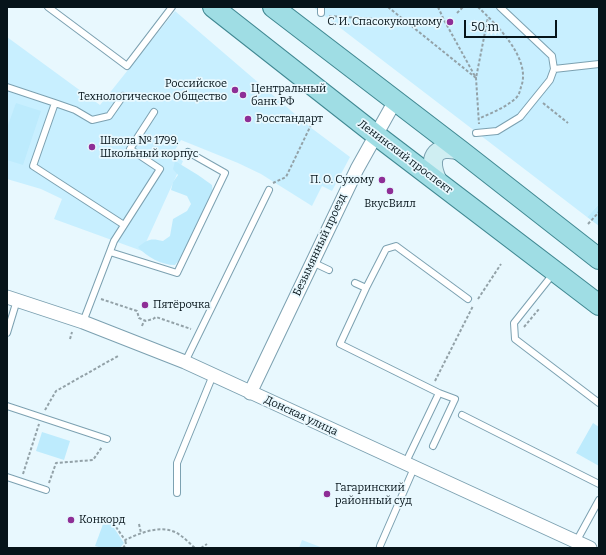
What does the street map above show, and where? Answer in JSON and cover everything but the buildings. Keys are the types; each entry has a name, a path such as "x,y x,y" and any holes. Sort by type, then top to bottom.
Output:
{"main road":[{"name":"Ленинский проспект","path":"213,7 376,135 599,305"},
{"path":"273,7 461,151 599,260"}],"street":[{"name":"Безымянный проезд","path":"250,393 357,168 396,101"},
{"path":"439,183 432,167 433,157 438,151 445,148 461,151"},
{"name":"Донская улица","path":"12,298 83,322 185,362 585,546"}],"lane":[{"path":"48,7 127,66 172,7"},
{"path":"477,133 497,131 520,118 550,80 554,69 552,56 500,7"},
{"path":"554,69 599,64"},
{"path":"7,86 75,110 92,120 109,116 123,96"},
{"path":"55,103 33,166 124,225"},
{"path":"83,322 114,241 160,169 130,149 154,112"},
{"path":"110,252 177,274 226,172 188,152"},
{"path":"185,362 270,187"},
{"path":"433,446 455,399 439,393 340,344 386,249 396,246 468,299"},
{"path":"312,262 329,270"},
{"path":"555,271 514,323 515,339 599,403"},
{"path":"355,282 366,288"},
{"path":"7,333 12,298"},
{"path":"177,493 177,463 213,375"},
{"path":"380,546 439,393"},
{"path":"7,406 107,439"},
{"path":"462,415 599,484"},
{"path":"7,477 46,490"},
{"path":"585,546 599,500"}],"path":[{"path":"388,7 476,78"},
{"path":"438,7 476,78"},
{"path":"457,13 463,7"},
{"path":"478,7 513,46 521,64 523,82 517,97 504,107 478,119"},
{"path":"328,16 406,21 444,20"},
{"path":"477,133 478,119 476,78 488,17"},
{"path":"536,97 568,123"},
{"path":"270,187 274,182 286,177 310,127 315,120"},
{"path":"588,224 599,212"},
{"path":"478,300 501,264"},
{"path":"92,296 137,311 139,318 144,321 150,321 156,317 200,332"},
{"path":"431,389 474,305"},
{"path":"515,339 542,305"},
{"path":"142,326 144,321"},
{"path":"70,339 72,332"},
{"path":"21,481 41,417 56,391 118,356"},
{"path":"46,490 56,463 93,460 107,439"},
{"path":"138,524 140,533"},
{"path":"116,528 125,540 126,544 123,548"},
{"path":"125,540 151,530 166,530 175,532 195,548"},
{"path":"201,548 207,544"}],"shaded area":[{"path":"313,7 599,7 599,204 587,217"},
{"path":"175,11 310,127 350,157 332,191 322,186 312,206 261,174 181,140 172,155 183,161 142,251 54,219 62,199 41,189 7,179 7,37 100,105"},
{"path":"16,103 41,111 23,165 7,160 7,128"},
{"path":"175,161 212,185 213,194 180,259 175,265 170,265 155,260 138,247 144,242 150,240 163,241 170,236 173,219 187,211 191,204 187,196 171,190 173,182 178,175 173,169"},
{"path":"599,204 599,226 587,217"},
{"path":"593,423 599,427 599,466 576,453"},
{"path":"42,432 70,441 64,460 36,451"},
{"path":"106,516 124,543 120,548 102,548 95,546"},
{"path":"302,540 323,548 299,548"}],"place":[{"name":"С. И. Спасокукоцкому","path":"450,22"},
{"name":"Российское Технологическое Общество","path":"235,90"},
{"name":"Центральный банк РФ","path":"243,95"},
{"name":"Росстандарт","path":"248,119"},
{"name":"Школа № 1799. Школьный корпус","path":"92,147"},
{"name":"П. О. Сухому","path":"382,180"},
{"name":"ВкусВилл","path":"390,191"},
{"name":"Пятёрочка","path":"145,305"},
{"name":"Гагаринский районный суд","path":"327,494"},
{"name":"Конкорд","path":"71,520"}]}
